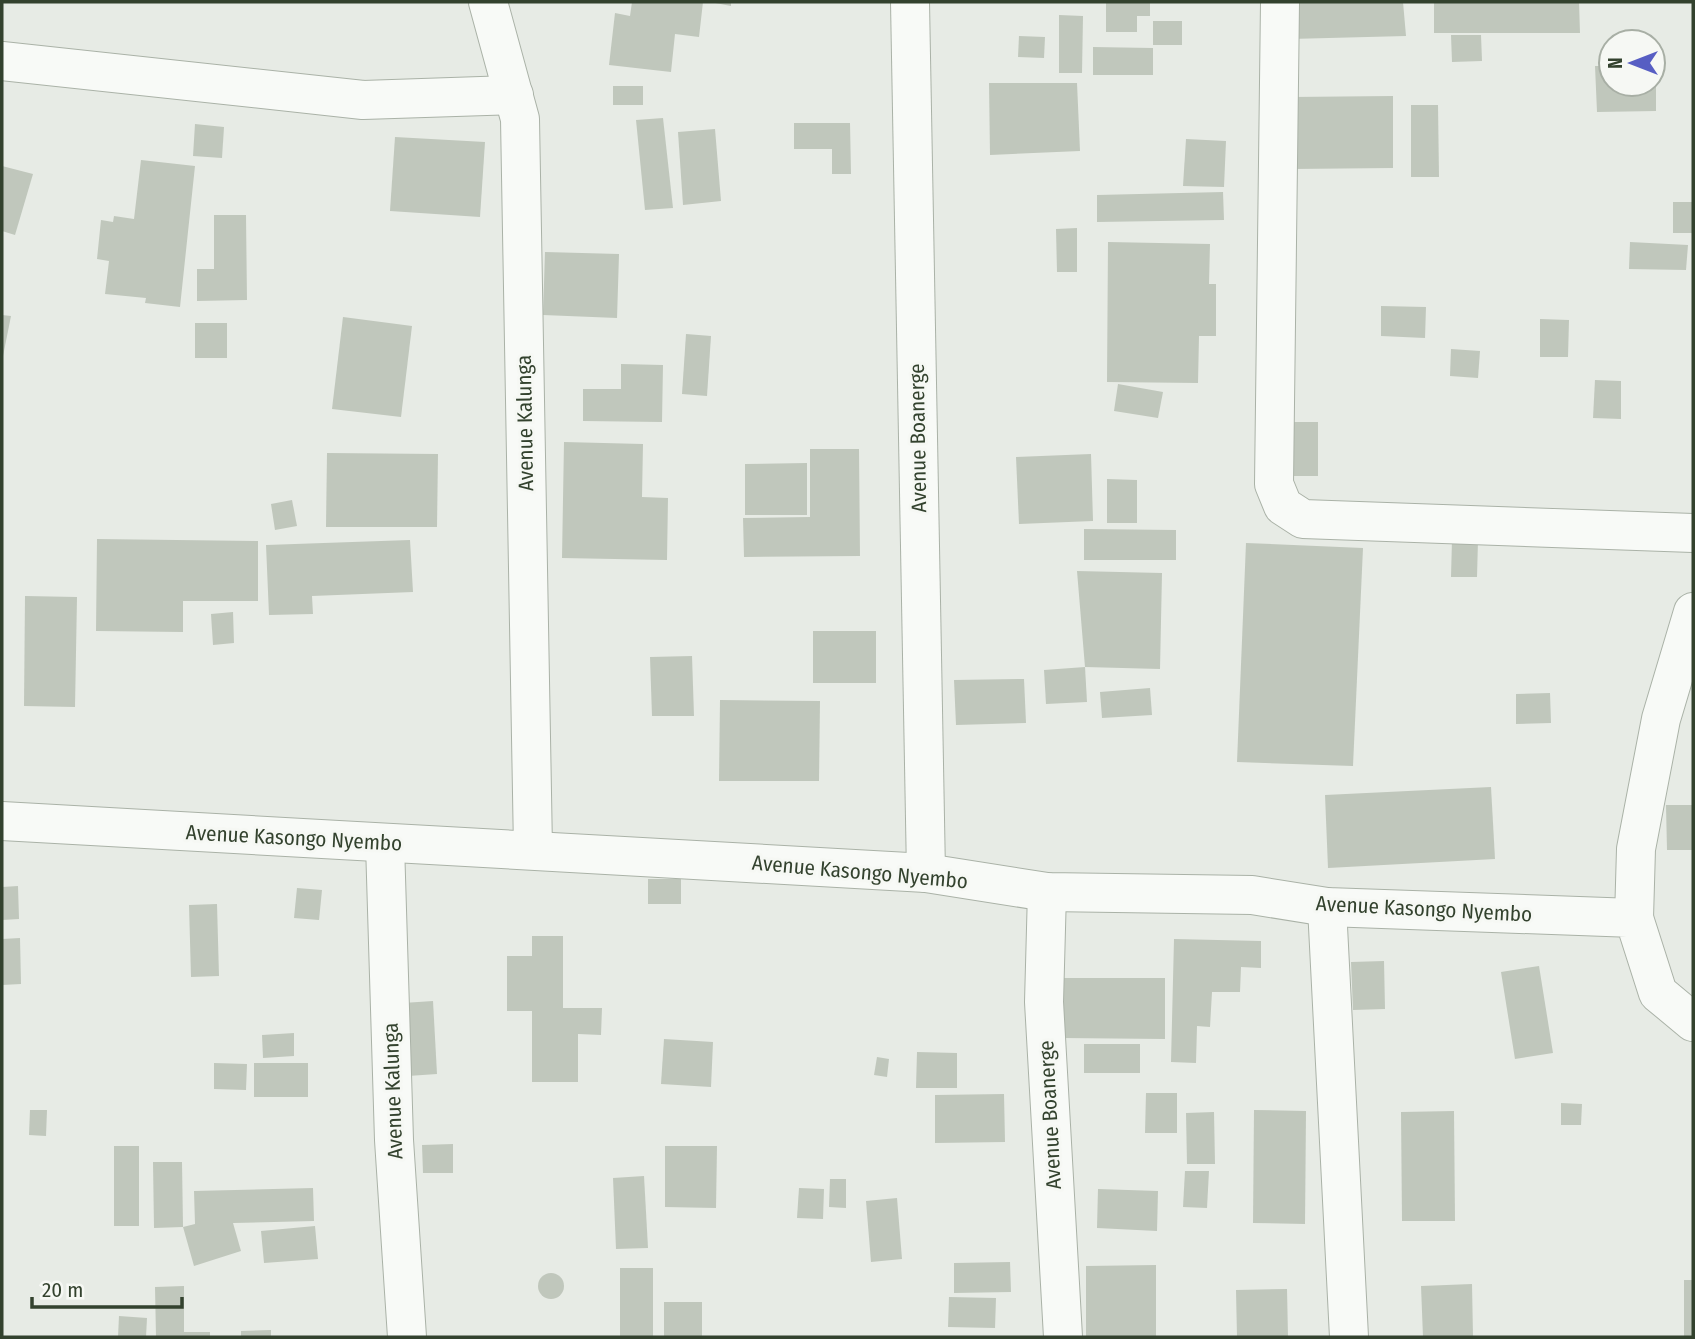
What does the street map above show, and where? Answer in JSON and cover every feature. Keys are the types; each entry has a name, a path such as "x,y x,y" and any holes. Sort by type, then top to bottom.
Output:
{"street":[{"name":"Avenue Kalunga","path":"488,2 520,119 533,849"},
{"name":"Avenue Boanerge","path":"910,2 926,873"},
{"path":"1280,2 1274,484 1283,506 1303,519 1693,533"},
{"path":"2,61 363,100 514,95"},
{"path":"1693,612 1658,732 1636,849 1634,918 1658,993 1693,1022"},
{"name":"Avenue Kasongo Nyembo","path":"2,821 926,873 1047,892 1252,895 1327,907 1634,918"},
{"name":"Avenue Kalunga","path":"385,844 394,1140 407,1337"},
{"name":"Avenue Boanerge","path":"1047,892 1044,1002 1063,1337"},
{"path":"1327,907 1349,1337"}],"building":[{"path":"632,2 703,2 699,37 675,34 671,72 609,65 615,13 630,16"},
{"path":"710,2 731,2 731,6"},
{"path":"1106,2 1150,2 1150,16 1137,16 1137,32 1106,32"},
{"path":"1288,2 1403,2 1406,36 1290,39"},
{"path":"1434,2 1579,2 1580,33 1434,33"},
{"path":"1059,15 1083,16 1082,73 1059,73"},
{"path":"1153,21 1182,21 1182,45 1153,45"},
{"path":"1451,35 1481,35 1482,61 1452,62"},
{"path":"1019,36 1045,37 1044,58 1018,57"},
{"path":"1093,47 1153,48 1153,75 1093,75"},
{"path":"1595,66 1597,98 1656,98 1656,111 1597,112"},
{"path":"989,83 1077,83 1080,151 990,155"},
{"path":"613,86 643,86 643,105 613,105"},
{"path":"1393,96 1393,168 1292,169 1291,97"},
{"path":"1411,105 1438,105 1439,177 1411,177"},
{"path":"663,118 673,208 645,210 636,120"},
{"path":"794,123 850,123 851,174 832,174 832,149 794,149"},
{"path":"195,124 224,127 222,158 193,156"},
{"path":"715,129 721,201 683,205 678,132"},
{"path":"395,137 485,142 480,217 390,211"},
{"path":"1186,139 1226,141 1224,187 1183,186"},
{"path":"141,160 195,166 180,307 145,303 146,298 105,294 109,261 97,259 101,220 113,222 114,216 134,219"},
{"path":"2,166 33,174 15,235 2,231"},
{"path":"1223,192 1224,220 1097,222 1097,195"},
{"path":"1673,202 1693,202 1693,233 1673,233"},
{"path":"214,215 246,215 247,300 197,301 197,269 214,269"},
{"path":"1077,228 1077,272 1057,272 1056,229"},
{"path":"1108,242 1210,244 1209,284 1216,284 1216,336 1199,336 1198,383 1107,382"},
{"path":"1630,242 1688,245 1686,270 1629,269"},
{"path":"545,252 619,254 617,318 543,315"},
{"path":"1381,306 1426,307 1425,338 1381,336"},
{"path":"2,315 11,316 3,356 2,356"},
{"path":"343,317 412,326 401,417 332,409"},
{"path":"1540,319 1569,320 1568,357 1540,357"},
{"path":"195,323 227,323 227,358 195,358"},
{"path":"686,334 711,336 707,396 682,394"},
{"path":"1451,349 1480,351 1478,378 1450,376"},
{"path":"621,364 663,365 662,422 583,421 583,389 621,389"},
{"path":"1595,380 1621,381 1621,419 1593,418"},
{"path":"1118,384 1163,392 1158,418 1114,411"},
{"path":"1291,422 1318,422 1318,476 1291,476"},
{"path":"564,442 643,444 642,497 668,498 667,560 562,558"},
{"path":"810,449 859,449 860,556 744,557 743,518 810,517"},
{"path":"327,453 438,454 437,527 326,527"},
{"path":"1091,454 1093,521 1019,524 1016,457"},
{"path":"807,463 807,515 745,515 745,464"},
{"path":"1107,479 1137,480 1137,523 1107,523"},
{"path":"292,500 297,526 275,530 271,504"},
{"path":"1084,529 1176,530 1176,560 1084,560"},
{"path":"97,539 258,541 258,601 183,601 183,632 96,631"},
{"path":"410,540 413,592 312,596 313,614 269,615 266,545"},
{"path":"1452,540 1478,540 1477,577 1451,577"},
{"path":"1246,543 1363,548 1353,766 1237,762"},
{"path":"1077,571 1162,573 1160,669 1085,667"},
{"path":"25,596 77,597 75,707 24,706"},
{"path":"233,612 234,643 213,645 211,614"},
{"path":"813,631 876,631 876,683 813,683"},
{"path":"692,656 694,716 652,716 650,657"},
{"path":"1085,667 1087,702 1046,704 1044,670"},
{"path":"1024,679 1026,723 956,725 954,680"},
{"path":"1150,688 1152,715 1102,718 1100,692"},
{"path":"1550,693 1551,723 1516,724 1516,694"},
{"path":"720,700 820,701 819,781 719,781"},
{"path":"1491,787 1495,859 1328,868 1325,795"},
{"path":"1666,805 1693,805 1693,850 1667,850"},
{"path":"648,879 681,879 681,904 648,904"},
{"path":"18,886 19,919 2,920 2,887"},
{"path":"297,888 322,890 319,920 294,918"},
{"path":"217,904 219,976 191,977 189,905"},
{"path":"532,936 563,936 563,1008 602,1008 601,1035 578,1034 578,1082 532,1082 532,1011 507,1011 507,956 532,956"},
{"path":"20,938 21,984 2,985 2,939"},
{"path":"1174,939 1261,941 1261,968 1241,967 1240,992 1212,992 1210,1027 1197,1026 1196,1063 1171,1062"},
{"path":"1384,961 1385,1009 1353,1010 1351,962"},
{"path":"1539,966 1553,1053 1515,1059 1501,972"},
{"path":"1062,978 1165,978 1165,1039 1062,1038"},
{"path":"433,1001 437,1074 408,1076 403,1003"},
{"path":"294,1033 294,1056 263,1058 262,1035"},
{"path":"664,1039 713,1042 711,1087 661,1084"},
{"path":"1084,1044 1140,1044 1140,1073 1084,1073"},
{"path":"917,1052 957,1053 957,1088 916,1088"},
{"path":"877,1057 889,1059 887,1077 874,1075"},
{"path":"214,1063 247,1064 246,1090 214,1089"},
{"path":"254,1063 308,1063 308,1097 254,1097"},
{"path":"1146,1093 1177,1093 1177,1133 1145,1133"},
{"path":"1004,1094 1005,1142 935,1143 935,1095"},
{"path":"1561,1103 1582,1104 1581,1125 1561,1125"},
{"path":"30,1110 47,1110 46,1136 29,1135"},
{"path":"1254,1110 1306,1111 1305,1224 1253,1223"},
{"path":"1454,1111 1455,1221 1402,1221 1401,1112"},
{"path":"1214,1112 1215,1164 1187,1164 1186,1113"},
{"path":"453,1144 453,1173 423,1173 422,1145"},
{"path":"114,1146 139,1146 139,1226 114,1226"},
{"path":"665,1146 717,1146 716,1208 665,1207"},
{"path":"153,1162 182,1162 183,1227 154,1228"},
{"path":"1185,1171 1209,1171 1207,1208 1183,1207"},
{"path":"644,1176 648,1248 616,1249 613,1178"},
{"path":"830,1179 846,1179 846,1208 829,1207"},
{"path":"313,1188 314,1221 233,1223 241,1251 194,1266 183,1227 195,1224 194,1191"},
{"path":"799,1188 824,1189 823,1219 797,1218"},
{"path":"1098,1189 1158,1191 1157,1231 1097,1228"},
{"path":"897,1198 902,1259 871,1262 866,1201"},
{"path":"315,1226 318,1259 264,1263 261,1231"},
{"path":"1010,1262 1011,1292 954,1293 954,1263"},
{"path":"1156,1265 1156,1337 1086,1337 1086,1266"},
{"path":"620,1268 653,1268 653,1337 620,1337"},
{"path":"551,1273 560,1277 564,1286 560,1295 551,1299 542,1295 538,1286 542,1277"},
{"path":"1684,1280 1693,1280 1693,1337 1684,1337"},
{"path":"1472,1284 1473,1337 1423,1337 1421,1286"},
{"path":"184,1286 184,1332 210,1332 210,1337 156,1337 155,1287"},
{"path":"1287,1289 1288,1337 1237,1337 1236,1290"},
{"path":"949,1297 996,1298 995,1328 948,1327"},
{"path":"664,1302 702,1302 702,1337 664,1337"},
{"path":"119,1316 147,1318 146,1337 118,1337"},
{"path":"271,1330 271,1337 241,1337 241,1331"}]}
